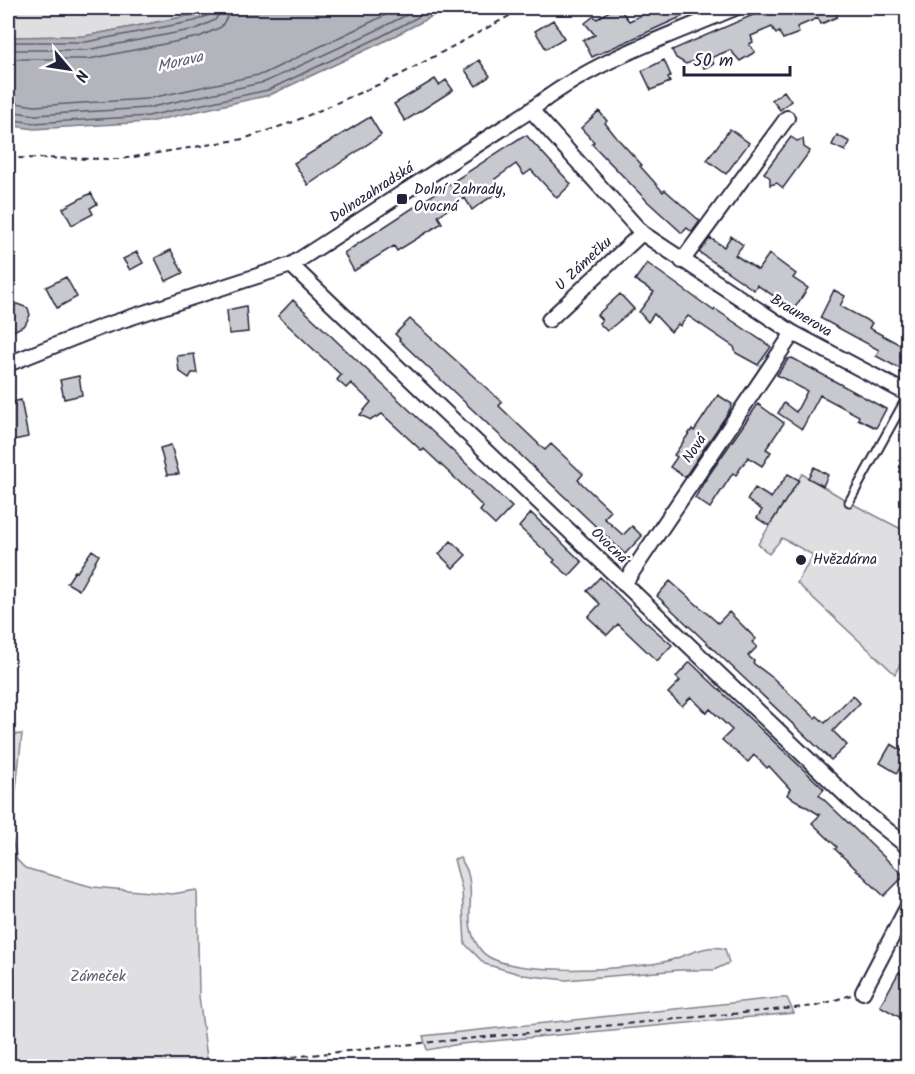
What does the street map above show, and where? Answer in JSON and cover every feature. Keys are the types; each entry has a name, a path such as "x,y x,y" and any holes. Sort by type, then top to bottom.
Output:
{"street":[{"name":"Dolnozahradská","path":"8,364 101,327 291,265 531,110 552,93 614,60 735,8"},
{"name":"Braunerova","path":"531,110 642,233 793,333 908,394"},
{"path":"682,261 787,118"},
{"name":"U Zámečku","path":"549,320 642,233"},
{"name":"Ovocná","path":"291,265 856,805 908,847"},
{"name":"Nová","path":"624,584 793,333"},
{"path":"863,992 908,906"}],"lane":[{"path":"849,502 908,394"}],"path":[{"path":"8,158 121,159 243,139 293,122 398,76 524,8"},
{"path":"209,1066 422,1043 816,1006 863,992"}],"green space":[{"path":"8,8 213,8 193,15 85,36 8,37"},
{"path":"802,474 907,532 907,650 895,674 797,583 813,555 782,538 769,554 758,544"},
{"name":"Zámeček","path":"22,734 11,835 17,860 25,868 93,887 172,894 197,890 199,996 208,1066 8,1066 8,735"},
{"path":"460,858 467,870 470,884 471,930 480,949 492,958 512,965 538,968 596,969 646,965 671,960 701,949 717,948 725,949 729,963 714,970 679,970 566,980 523,975 485,964 465,944 462,890 454,859"},
{"path":"787,998 794,1013 460,1044 427,1050 423,1036"}],"water":[{"name":"Morava","path":"213,8 448,8 381,43 270,95 149,122 34,129 8,125 8,37 85,36 193,15"}],"building":[{"path":"614,8 619,8 629,21 657,8 701,8 592,57 583,40 595,35 585,23 594,16 597,19"},
{"path":"769,8 844,8 838,11 837,17 821,24 818,18 797,27 799,33 783,39 772,27 751,36 753,42 749,44 755,52 740,61 730,50 711,58 714,64 704,68 700,59 686,64 676,58 672,50"},
{"path":"553,20 564,38 546,49 535,31"},
{"path":"479,60 490,76 476,86 465,70"},
{"path":"664,60 671,76 668,78 670,82 651,90 642,71"},
{"path":"435,79 439,85 446,80 453,90 405,121 394,104"},
{"path":"784,91 791,101 780,110 772,100"},
{"path":"599,111 607,121 605,123 663,192 665,190 700,221 692,232 687,228 682,233 648,202 592,144 594,142 581,128"},
{"path":"370,117 381,135 308,185 294,163"},
{"path":"730,129 749,143 726,174 707,160"},
{"path":"837,135 850,142 845,151 832,145"},
{"path":"523,136 527,136 571,184 557,198 531,170 524,175 516,164 495,179 502,190 472,210 465,198 438,216 442,223 397,251 394,246 354,271 344,253"},
{"path":"791,137 797,141 803,139 804,147 810,151 783,188 777,183 770,185 770,178 764,173"},
{"path":"91,193 97,204 90,208 93,214 72,225 63,208"},
{"path":"731,236 743,245 735,255 758,270 769,254 796,274 793,278 808,288 794,309 757,285 754,290 699,252 710,238 724,247"},
{"path":"171,250 183,273 166,281 155,258"},
{"path":"137,252 143,263 130,270 123,259"},
{"path":"647,263 714,311 715,309 771,347 758,365 736,353 734,347 688,316 671,332 654,314 648,322 639,312 654,292 635,280"},
{"path":"66,277 77,297 57,308 46,287"},
{"path":"834,290 845,296 840,306 872,323 869,328 908,349 908,373 876,356 879,350 820,318"},
{"path":"620,294 634,309 607,331 599,323 602,320 597,315"},
{"path":"293,300 512,507 495,525 480,511 483,507 471,493 382,414 371,420 360,415 371,402 351,383 346,388 337,380 341,375 278,316"},
{"path":"17,304 28,308 30,315 25,325 8,334 8,310"},
{"path":"246,306 248,332 229,334 227,310"},
{"path":"410,319 502,402 499,406 545,450 551,444 583,474 578,480 611,511 604,518 623,535 632,526 642,536 625,554 399,340 395,334"},
{"path":"194,354 197,373 192,373 189,378 179,371 177,356"},
{"path":"792,358 886,409 876,428 820,395 802,429 778,413 784,403 796,412 807,391 777,375 788,359"},
{"path":"79,376 82,395 64,399 60,380"},
{"path":"718,395 732,404 685,477 670,467 677,457 674,455 692,429 694,431"},
{"path":"21,400 28,437 9,441 8,403"},
{"path":"758,404 784,423 766,449 771,452 762,466 748,457 736,475 733,473 710,508 695,498"},
{"path":"171,445 179,474 167,475 160,448"},
{"path":"814,467 828,475 823,486 808,478"},
{"path":"788,474 799,480 769,526 757,518 762,510 747,500 755,488 771,498"},
{"path":"531,513 582,562 569,576 519,527"},
{"path":"451,541 466,555 453,568 439,554"},
{"path":"92,550 99,555 79,590 67,583"},
{"path":"600,577 672,645 657,661 618,624 607,635 588,617 600,604 587,591"},
{"path":"670,581 718,623 729,612 756,639 752,642 757,647 748,656 754,661 753,663 773,678 815,718 817,716 825,723 853,695 860,703 833,731 847,745 831,760 657,596"},
{"path":"690,662 824,789 819,795 904,876 884,896 835,849 837,847 812,823 820,815 787,795 790,789 769,766 767,768 754,755 748,762 722,740 732,730 710,709 707,713 691,697 682,706 668,693 680,681 676,677"},
{"path":"891,744 908,754 897,773 880,763"},
{"path":"899,972 908,977 908,1006 901,1018 880,1006"}],"place":[{"name":"Dolní Zahrady, Ovocná","path":"402,199"},
{"name":"Hvězdárna","path":"801,560"}]}
